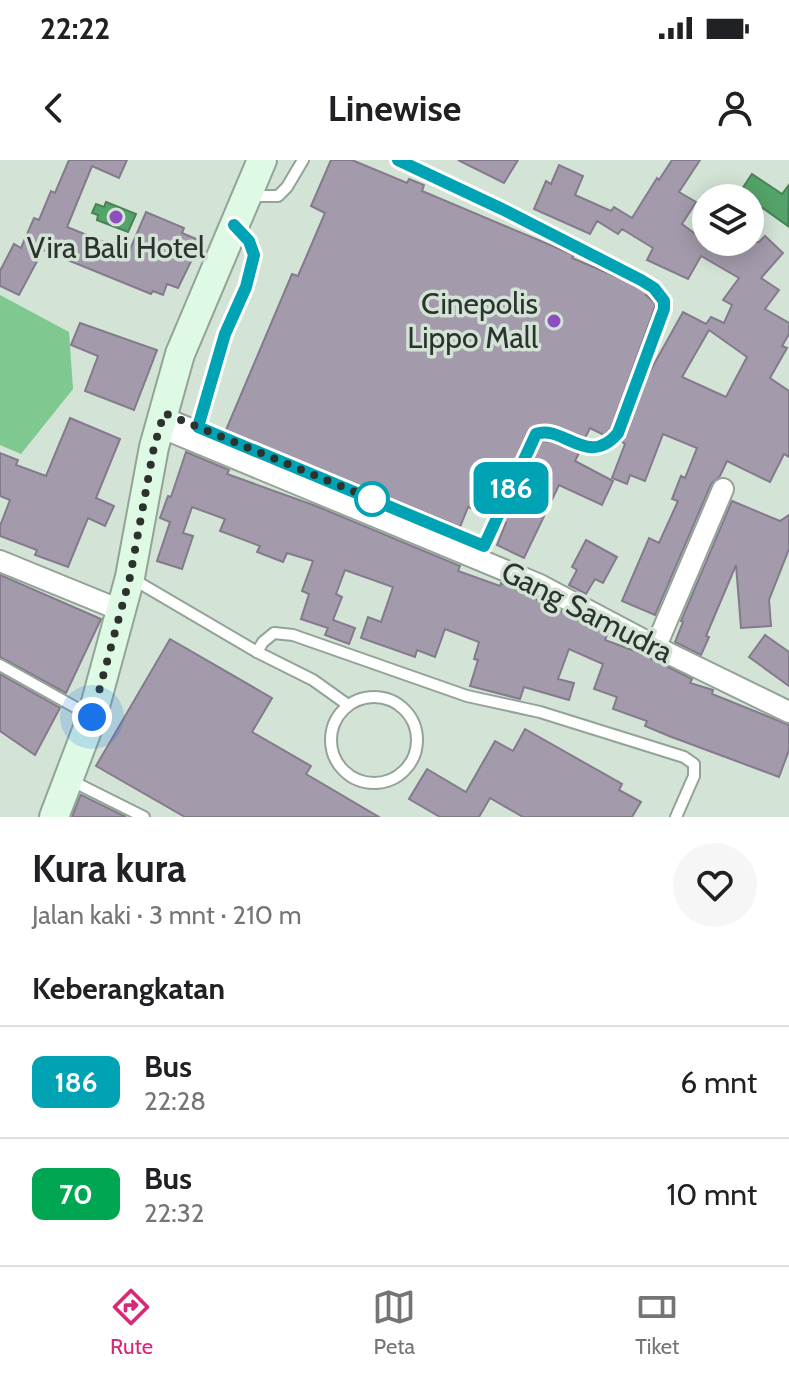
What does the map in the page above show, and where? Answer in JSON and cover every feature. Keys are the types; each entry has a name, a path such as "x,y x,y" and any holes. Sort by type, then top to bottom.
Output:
{"main road":[{"path":"54,817 92,717 130,577 162,420 180,354 262,160"}],"street":[{"name":"Gang Samudra","path":"162,420 482,552 656,646 789,712"},
{"path":"656,646 723,489"},
{"path":"0,561 120,610"}],"lane":[{"path":"249,191 261,196 278,196 303,160"},
{"path":"162,420 198,427 482,552 536,434 546,432 578,445 595,447 607,444 618,433 664,309 664,301 654,288 502,209 398,160"},
{"path":"198,427 225,334 246,287 254,255 249,241 234,225"},
{"path":"130,577 257,652 313,680 348,705"},
{"path":"257,652 274,633 293,635 467,696 547,713 684,757 694,764 694,776 676,817"},
{"path":"0,665 92,717"},
{"path":"381,698 401,707 409,716 417,737 416,748 406,769 380,783 365,782 351,776 340,766 331,746 331,734 340,713 348,705 358,700 381,698"},
{"path":"70,780 144,817"}],"shaded area":[{"path":"752,174 782,194 789,185 788,226 764,209 764,184 745,184"},
{"name":"Vira Bali Hotel","path":"106,202 136,214 128,232 97,220 98,215 92,213 96,204 104,207"},
{"path":"0,295 69,332 73,389 21,454 0,445"}],"building":[{"path":"69,160 127,160 119,178 92,166 67,227 129,252 146,212 184,228 182,233 201,241 178,288 167,284 163,295 153,291 151,294 43,250 19,295 0,286 0,271 14,244 21,248 34,218 39,220 51,191 55,193"},
{"path":"331,160 352,160 407,183 409,179 424,185 422,191 574,255 572,258 624,280 647,293 656,304 611,428 604,435 590,428 585,438 548,425 532,427 490,516 468,507 460,527 226,430 292,274 298,276 325,213 311,206"},
{"path":"458,160 518,160 504,183"},
{"path":"672,160 700,160 679,192 692,200 692,208 682,224 692,232 692,256 701,256 688,279 647,260 653,248 622,229 618,234 597,221 590,234 534,209 546,181 551,184 559,165 583,176 575,195 611,211 614,207 632,218 657,178 659,180"},
{"path":"765,236 783,253 761,278 779,290 765,309 789,323 789,334 782,346 787,348 770,378 789,391 789,457 784,454 770,482 727,461 720,476 711,484 655,615 622,601 649,538 659,543 678,501 672,499 681,476 685,478 697,448 663,434 645,481 630,475 627,484 612,478 625,444 621,441 626,436 648,375 683,312 706,324 711,317 724,323 732,305 723,300 739,278 701,256 764,256","holes":["709,330 747,357 726,397 682,377"]},
{"path":"80,323 157,350 134,410 85,391 98,356 71,345"},
{"path":"70,418 120,439 96,498 114,506 105,526 88,518 68,567 35,555 37,550 0,536 0,526 10,500 0,496 0,453 18,460 16,465 46,476"},
{"path":"541,441 554,442 579,453 575,461 613,481 602,505 559,485 524,558 497,545 504,522"},
{"path":"186,452 229,470 227,474 316,506 460,566 458,571 530,595 607,635 605,640 640,653 692,679 690,683 713,690 712,694 789,725 789,750 779,777 669,736 645,726 647,721 613,709 617,697 594,689 603,664 569,649 558,679 574,683 569,700 524,687 520,699 470,686 478,660 474,659 479,642 445,629 435,657 417,650 415,657 361,638 368,617 381,622 393,587 345,570 336,594 342,597 333,620 355,628 349,644 325,635 328,628 301,619 309,594 302,591 313,561 287,553 283,562 257,552 260,546 220,531 225,519 192,507 183,533 193,536 182,569 157,561 170,522 160,518 168,496 171,497"},
{"path":"732,501 780,521 789,515 789,549 769,600 771,626 741,628 736,565 701,655 675,642"},
{"path":"586,540 617,557 603,583 595,579 586,594 569,585 577,570 572,567"},
{"path":"0,575 101,619 66,693 0,657"},
{"path":"765,635 789,652 789,686 749,657"},
{"path":"170,639 272,698 252,732 311,766 306,774 379,817 185,817 96,766"},
{"path":"0,674 60,708 35,755 0,731"},
{"path":"525,729 622,784 619,790 641,802 632,817 523,817 490,798 479,817 440,817 409,799 427,769 466,792 495,741 513,751"},
{"path":"81,795 126,817 72,817"}],"bus line":[{"name":"186","path":"234,225 249,241 254,255 246,287 225,334 198,427 484,546 536,434 546,432 578,445 595,447 607,444 618,433 664,309 664,301 654,288 641,280 398,160"}],"place":[{"name":"Vira Bali Hotel","path":"116,217"},
{"name":"Cinepolis Lippo Mall","path":"554,321"}],"route":[{"path":"92,717 130,577 154,447 164,413 372,499"}]}
